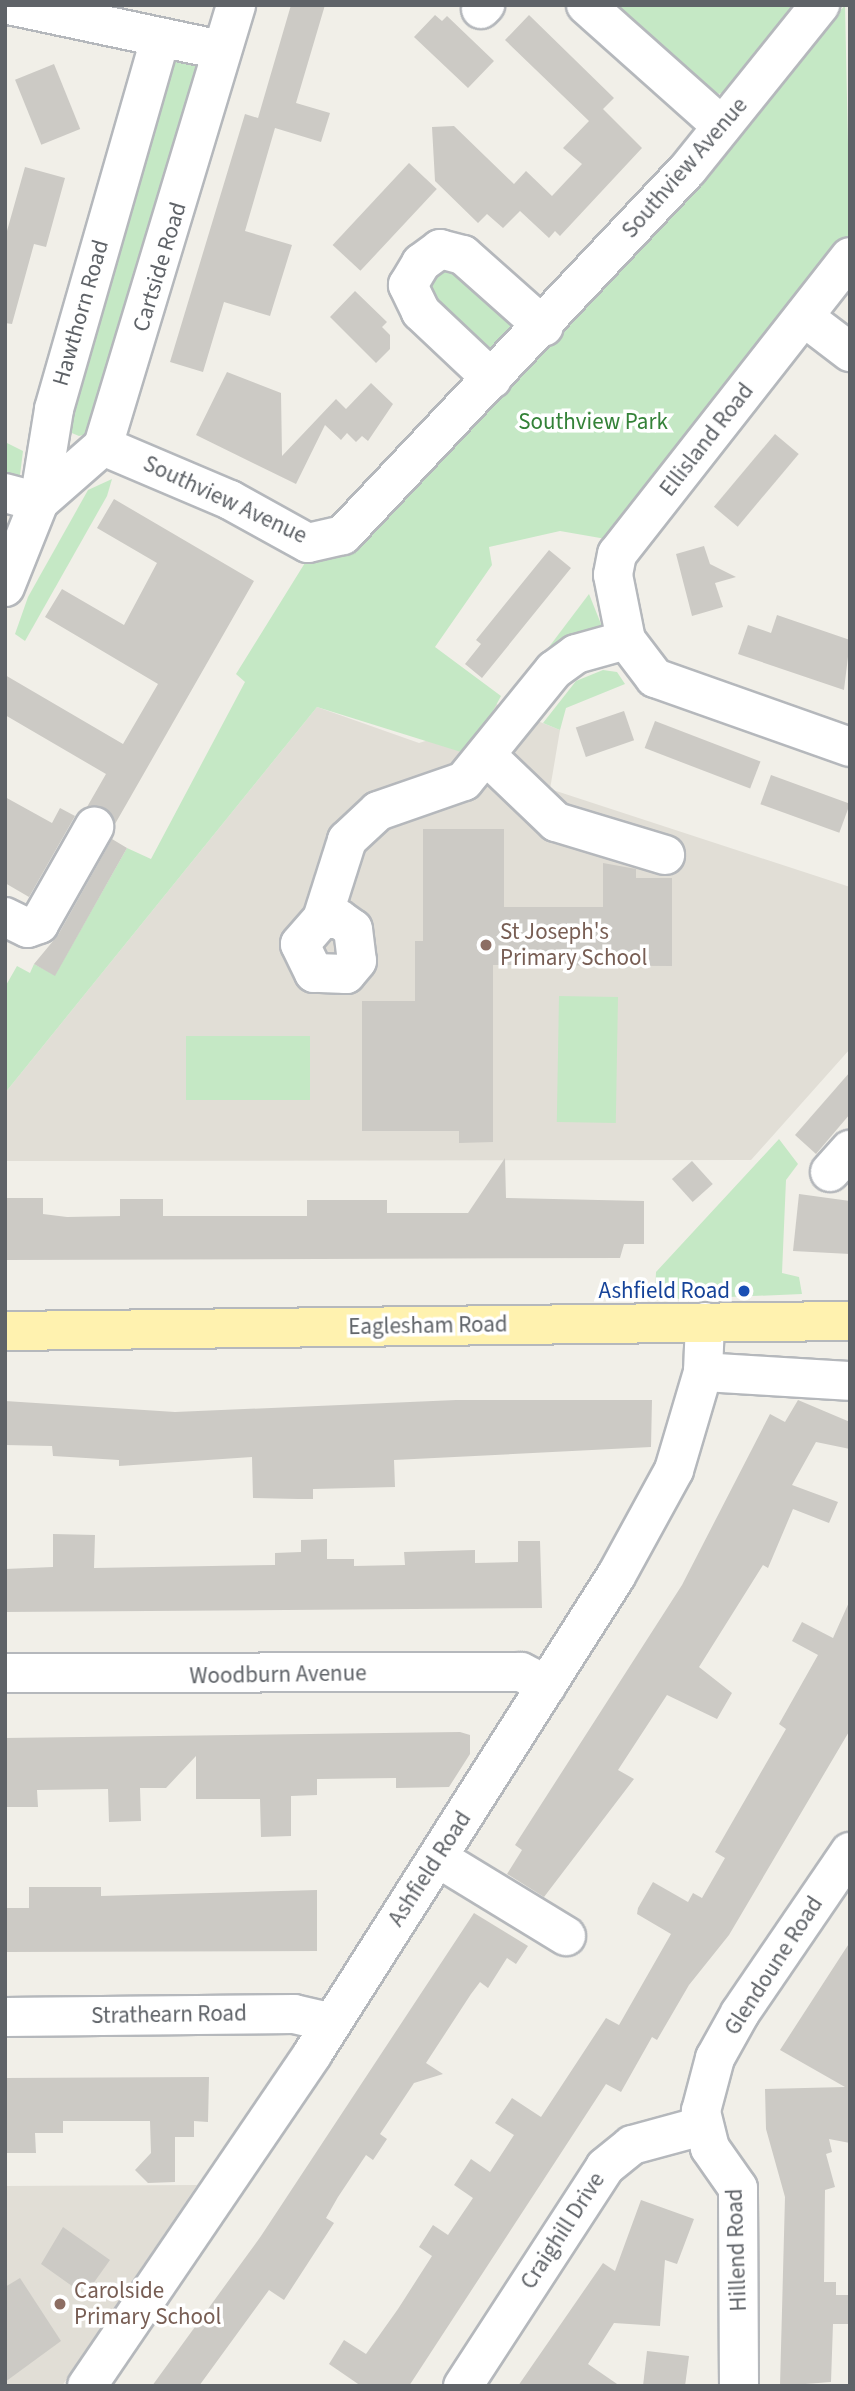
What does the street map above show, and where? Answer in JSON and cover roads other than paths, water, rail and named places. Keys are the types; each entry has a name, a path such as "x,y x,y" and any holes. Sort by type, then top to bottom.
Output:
{"main road":[{"name":"Eaglesham Road","path":"5,1331 850,1321"}],"street":[{"path":"9,5 221,50"},
{"name":"Cartside Road","path":"103,446 236,5"},
{"path":"586,5 722,126"},
{"name":"Southview Avenue","path":"103,446 230,500 308,543 342,536 544,327 722,126 820,5"},
{"name":"Hawthorn Road","path":"5,587 22,498 54,409 160,39"},
{"path":"492,379 421,312 408,285 421,263 440,249 463,255 544,327"},
{"name":"Ellisland Road","path":"626,640 616,602 617,554 850,257"},
{"path":"804,317 850,352"},
{"path":"22,498 103,446"},
{"path":"322,919 347,840 378,811 464,781 488,757 554,670 576,654 626,640 655,678 850,747"},
{"path":"488,757 555,822 665,855"},
{"path":"5,917 28,928 39,924 94,827"},
{"name":"Ashfield Road","path":"88,2386 332,2022 438,1858 547,1685 674,1470 702,1372 705,1322"},
{"path":"702,1372 850,1381"},
{"name":"Woodburn Avenue","path":"5,1673 521,1672 547,1685"},
{"name":"Glendoune Road","path":"702,2126 715,2058 763,1973 850,1852"},
{"path":"438,1858 566,1936"},
{"name":"Strathearn Road","path":"5,2017 294,2014 332,2022"},
{"name":"Craighill Drive","path":"463,2386 614,2157 632,2144 702,2126"},
{"name":"Hillend Road","path":"702,2126 738,2188 739,2386"}],"place":[{"name":"St Joseph's Primary School","path":"486,945"},
{"name":"Ashfield Road","path":"744,1291"},
{"name":"Carolside Primary School","path":"60,2304"}],"park label":[{"name":"Southview Park","path":"593,422"}]}
